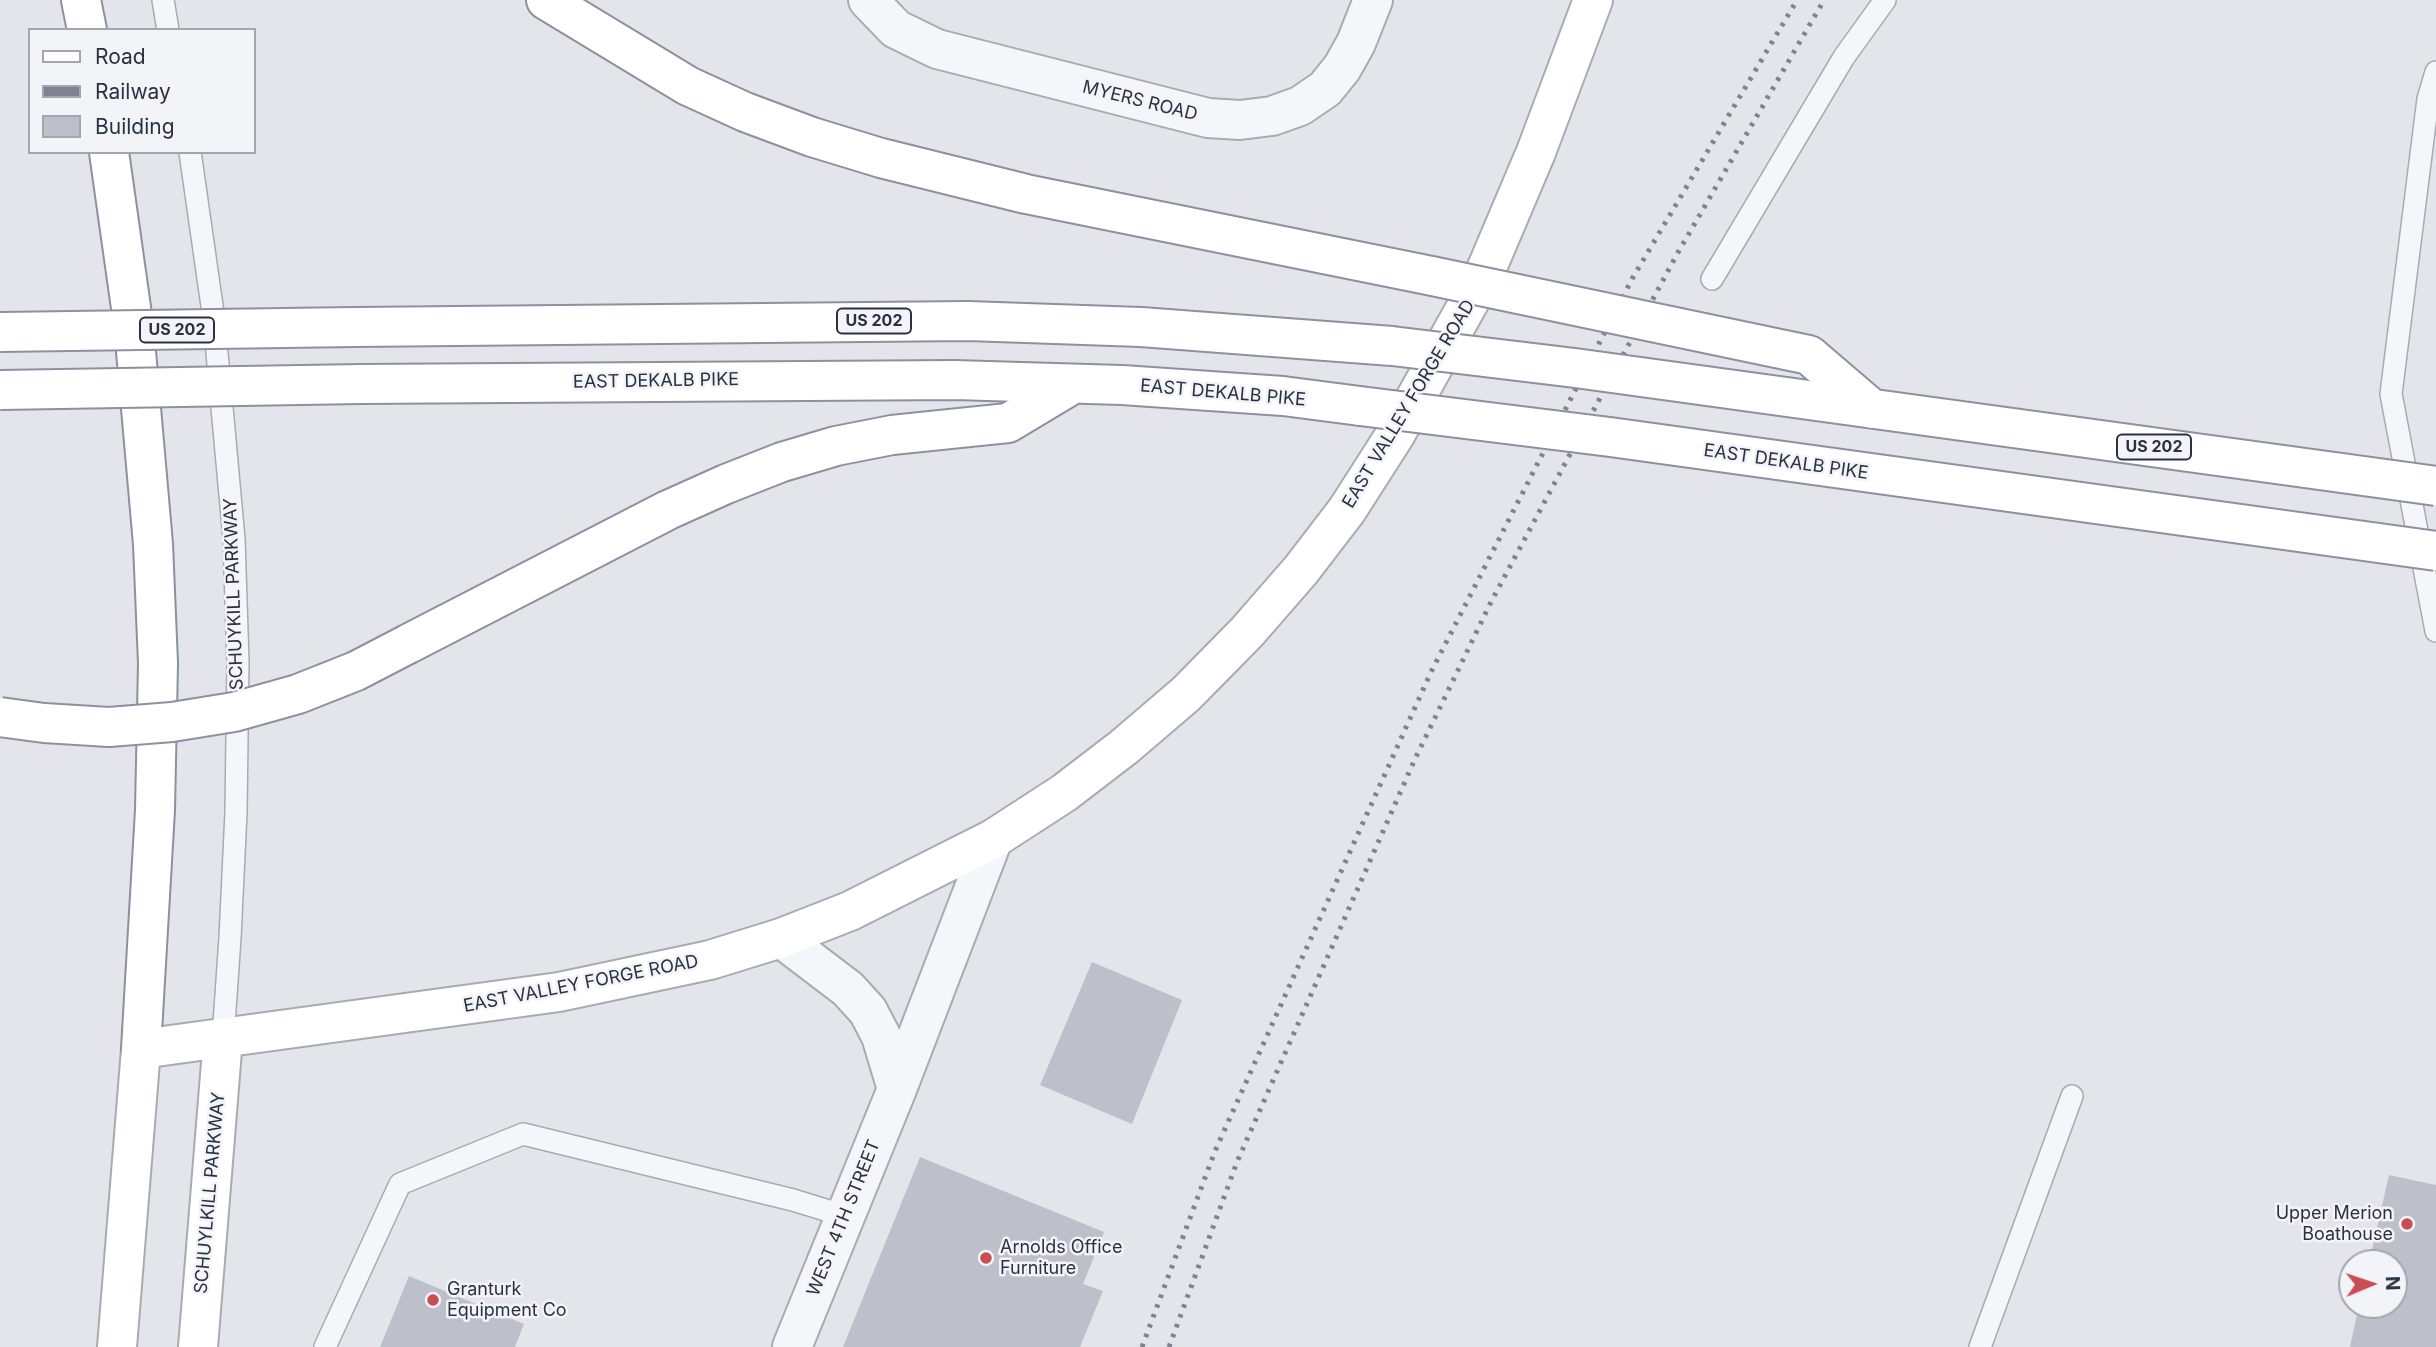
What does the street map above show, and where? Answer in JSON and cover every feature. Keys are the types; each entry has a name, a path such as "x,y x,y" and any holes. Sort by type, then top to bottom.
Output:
{"main road":[{"path":"81,0 87,28"},
{"path":"546,0 688,86 745,112 812,137 881,158 1015,191 1809,355 1872,408"},
{"name":"EAST VALLEY FORGE ROAD","path":"141,1049 559,992 710,960 781,938 850,911 993,839 1064,793 1186,694 1247,632 1301,570 1347,510 1441,356 1483,277 1536,152 1593,0"},
{"path":"109,154 134,329 145,440 158,663 155,810 141,1049 117,1347"},
{"name":"US 202","path":"0,332 794,321 968,321 1140,327 1392,346 1575,368 2436,486"},
{"name":"EAST DEKALB PIKE","path":"0,390 360,384 954,380 1283,396 1623,439 2436,551"},
{"path":"0,717 109,727 172,722 234,712 298,694 356,671 668,510 726,484 782,462 836,446 892,435 1008,423 1073,384"},
{"name":"SCHUYLKILL PARKWAY","path":"198,1347 223,1038"}],"street":[{"name":"MYERS ROAD","path":"868,0 896,29 937,49 1208,118 1240,120 1272,116 1300,106 1325,89 1342,68 1356,43 1373,0"},
{"name":"WEST 4TH STREET","path":"792,1347 897,1089 993,839"},
{"path":"781,938 840,982 868,1011 881,1036 897,1089"}],"lane":[{"path":"163,0 168,28"},
{"path":"1712,279 1844,57 1885,0"},
{"path":"2436,72 2428,99 2391,394 2436,631"},
{"name":"SCHUYKILL PARKWAY","path":"190,154 214,320 234,539 238,662 236,812 223,1038"},
{"path":"1980,1347 2072,1096"},
{"path":"325,1347 400,1184 523,1134 793,1200 845,1216"}],"building":[{"path":"1092,962 1182,1000 1132,1124 1040,1085"},
{"name":"Arnolds Office Furniture","path":"920,1157 1104,1232 1083,1284 1103,1291 1080,1347 843,1347"},
{"name":"Upper Merion Boathouse","path":"2389,1175 2436,1185 2436,1347 2350,1347 2356,1319 2408,1319 2408,1249 2372,1249"},
{"name":"Granturk Equipment Co","path":"409,1276 524,1324 515,1347 380,1347"}],"railway":[{"path":"1142,1347 1215,1151 1431,672 1632,279 1797,0"},
{"path":"1169,1347 1237,1162 1415,759 1491,602 1676,256 1824,0"}],"place":[{"name":"Upper Merion Boathouse","path":"2407,1224"},
{"name":"Arnolds Office Furniture","path":"986,1258"},
{"name":"Granturk Equipment Co","path":"433,1300"}]}
